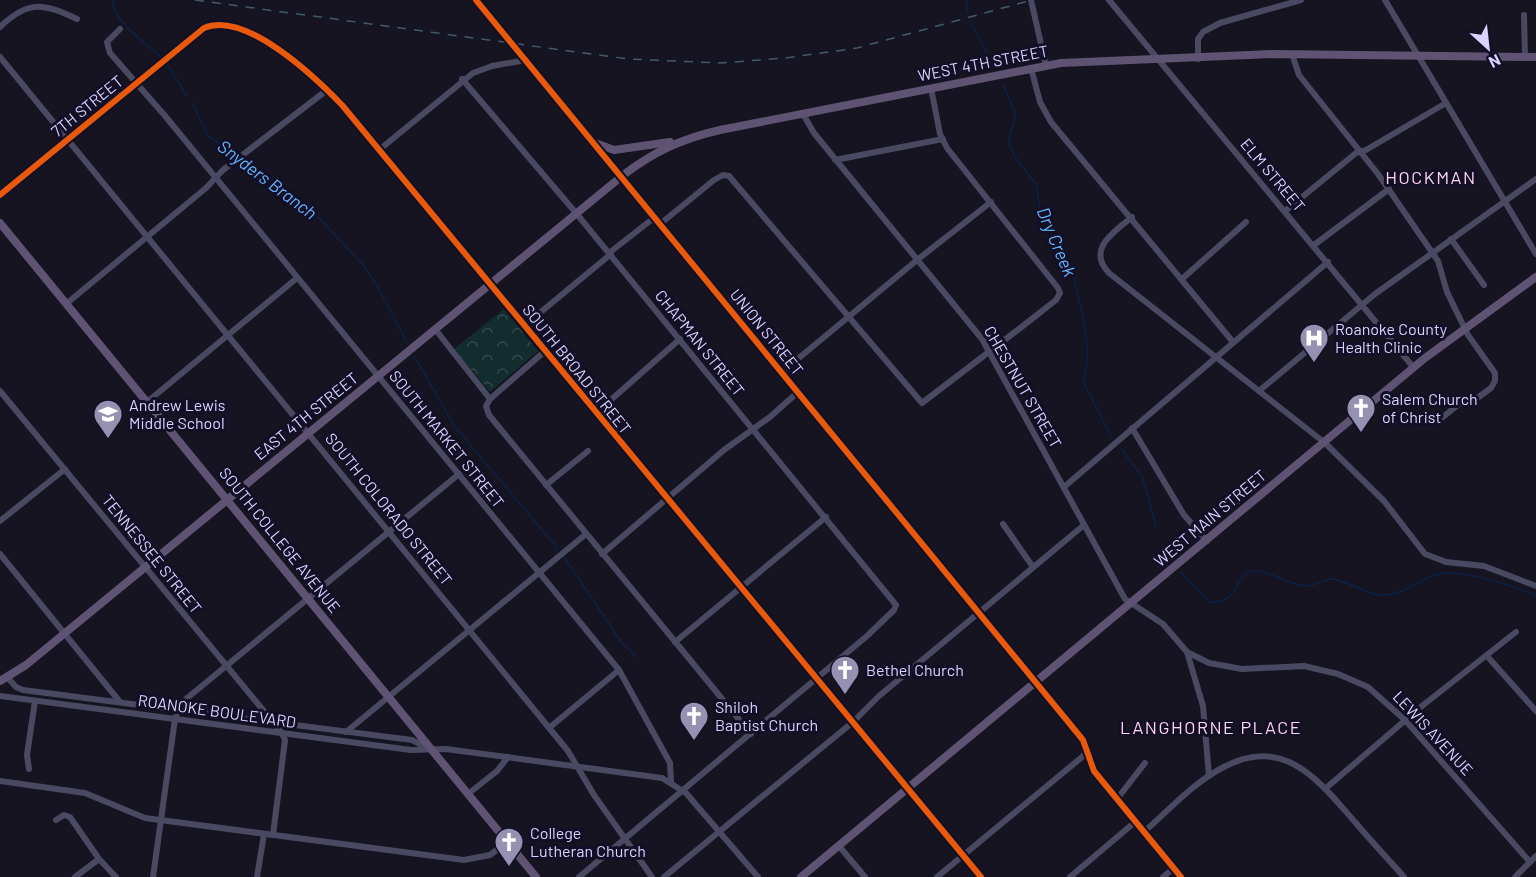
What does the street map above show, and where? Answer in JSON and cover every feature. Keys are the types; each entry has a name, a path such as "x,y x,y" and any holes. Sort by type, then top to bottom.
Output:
{"main road":[{"name":"WEST 4TH STREET","path":"489,285 622,176 653,153 677,141 1031,68 1083,62 1160,61 1292,54 1536,57"},
{"path":"595,143 614,150 677,141"},
{"name":"SOUTH COLLEGE AVENUE","path":"0,223 536,877"},
{"name":"WEST MAIN STREET","path":"801,877 1414,368 1536,277"},
{"name":"EAST 4TH STREET","path":"4,679 65,633 489,285"}],"street":[{"name":"UNION STREET","path":"476,0 979,612 1088,749 1094,771 1181,877"},
{"path":"1031,0 1046,66"},
{"name":"ELM STREET","path":"1109,0 1414,368"},
{"path":"1198,59 1198,39 1211,27 1300,0"},
{"path":"1385,0 1536,254"},
{"path":"0,27 18,11 34,6 55,9 77,19"},
{"path":"1524,15 1525,56"},
{"name":"SOUTH BROAD STREET","path":"192,38 204,28 218,24 242,29 288,58 327,90 981,877"},
{"name":"SOUTH MARKET STREET","path":"120,29 109,39 108,50 619,670 670,764 671,782"},
{"name":"7TH STREET","path":"0,195 192,38"},
{"path":"1292,54 1299,75 1389,189 1432,252 1441,267 1447,292 1468,335 1495,373 1496,381 1476,399 1464,400 1438,421"},
{"name":"SOUTH COLORADO STREET","path":"0,57 549,728 578,766 652,877"},
{"path":"379,150 462,79 492,66 526,60"},
{"path":"1031,68 1040,102 1051,122 1132,217 1233,342"},
{"name":"CHAPMAN STREET","path":"462,79 610,254 895,602 894,610 816,679"},
{"path":"660,224 723,175 731,177 814,278 922,403 1056,300 1060,290 943,139 931,88"},
{"path":"66,304 206,188 215,177 327,90"},
{"path":"1285,211 1361,152 1446,103"},
{"name":"CHESTNUT STREET","path":"803,114 835,160 990,351 1125,599 1131,604"},
{"path":"835,160 943,139"},
{"path":"1259,391 1363,305 1432,252 1536,179"},
{"path":"1314,245 1389,189"},
{"path":"782,372 991,202"},
{"path":"525,326 655,217"},
{"path":"1132,217 1110,235 1100,248 1100,258 1109,273 1325,443 1384,501 1421,550 1430,558 1484,566 1536,586"},
{"path":"1182,279 1246,222"},
{"path":"1451,238 1484,285"},
{"path":"1064,488 1328,262"},
{"path":"147,402 297,278"},
{"path":"435,329 490,399"},
{"path":"596,413 680,339"},
{"path":"545,351 490,399 487,408 494,421 751,734"},
{"name":"TENNESSEE STREET","path":"0,391 282,733"},
{"path":"602,554 798,392"},
{"path":"1132,428 1184,515 1207,541"},
{"path":"546,485 588,451"},
{"path":"0,521 65,469"},
{"path":"153,877 175,719 180,704 459,474"},
{"path":"675,642 826,517"},
{"path":"1003,524 1033,567"},
{"path":"664,877 853,722 879,696 1084,525"},
{"path":"340,741 346,732 387,696 586,534"},
{"path":"0,554 120,702 120,712"},
{"name":"LEWIS AVENUE","path":"1131,604 1163,624 1187,652 1209,663 1230,668 1292,665 1338,674 1368,687 1405,720 1530,862"},
{"path":"1326,788 1405,720 1516,632"},
{"path":"1187,652 1203,706 1209,776"},
{"path":"1487,656 1536,711"},
{"path":"549,728 619,670"},
{"name":"ROANOKE BOULEVARD","path":"4,679 24,690 412,740 430,748"},
{"path":"579,877 624,837 816,679"},
{"name":"ROANOKE BOULEVARD","path":"0,696 411,750 430,748 578,766 646,775 671,782"},
{"path":"29,769 27,755 35,701"},
{"path":"273,835 285,740 282,733"},
{"path":"937,877 1082,757 1088,749"},
{"path":"1144,832 1209,776 1238,761 1273,757 1301,766 1326,788 1404,877"},
{"path":"468,794 508,758"},
{"path":"1117,799 1145,764"},
{"path":"0,781 78,791 134,814 161,820 464,860 482,857 507,842"},
{"path":"671,782 682,789 758,877"},
{"path":"56,820 64,815 70,817 99,859 116,877"},
{"path":"1070,877 1136,822"},
{"path":"257,877 264,834"},
{"path":"839,846 865,877"},
{"path":"1515,877 1536,856"},
{"path":"75,877 99,859"},
{"path":"1163,877 1174,868"}],"green space":[{"path":"504,309 538,351 490,392 454,349"}],"waterway":[{"name":"Snyders Branch","path":"112,0 125,25 161,57"},
{"name":"Dry Creek","path":"967,0 967,13"},
{"name":"Dry Creek","path":"970,21 990,59"},
{"name":"Snyders Branch","path":"168,66 187,96"},
{"name":"Dry Creek","path":"1003,85 1016,115 1008,141 1015,157 1036,184 1040,208 1054,228 1071,265 1088,352 1084,383 1112,438"},
{"name":"Snyders Branch","path":"192,102 208,136 239,156"},
{"name":"Snyders Branch","path":"242,160 307,205 363,265 377,285 407,343"},
{"name":"Snyders Branch","path":"414,356 456,428 558,549"},
{"name":"Dry Creek","path":"1121,449 1142,476 1156,526"},
{"name":"Snyders Branch","path":"564,557 622,643 637,657"},
{"name":"Dry Creek","path":"1181,573 1209,602 1228,598 1244,575 1258,571 1306,586 1332,579 1370,593 1384,595 1399,592 1439,574 1449,573 1502,583 1536,596"}],"railway":[{"path":"195,0 628,59 721,63 785,58 857,48 1032,0"}],"cycle path":[{"path":"476,0 1083,740 1094,771 1181,877"},
{"path":"0,195 204,28 221,25 239,28 278,49 342,105 981,877"}],"place":[{"name":"Roanoke County Health Clinic","path":"1314,364"},
{"name":"Salem Church of Christ","path":"1361,434"},
{"name":"Andrew Lewis Middle School","path":"108,440"},
{"name":"Bethel Church","path":"845,696"},
{"name":"Shiloh Baptist Church","path":"694,742"},
{"name":"College Lutheran Church","path":"509,868"}],"district":[{"name":"HOCKMAN","path":"1431,178"},
{"name":"LANGHORNE PLACE","path":"1211,728"}]}
